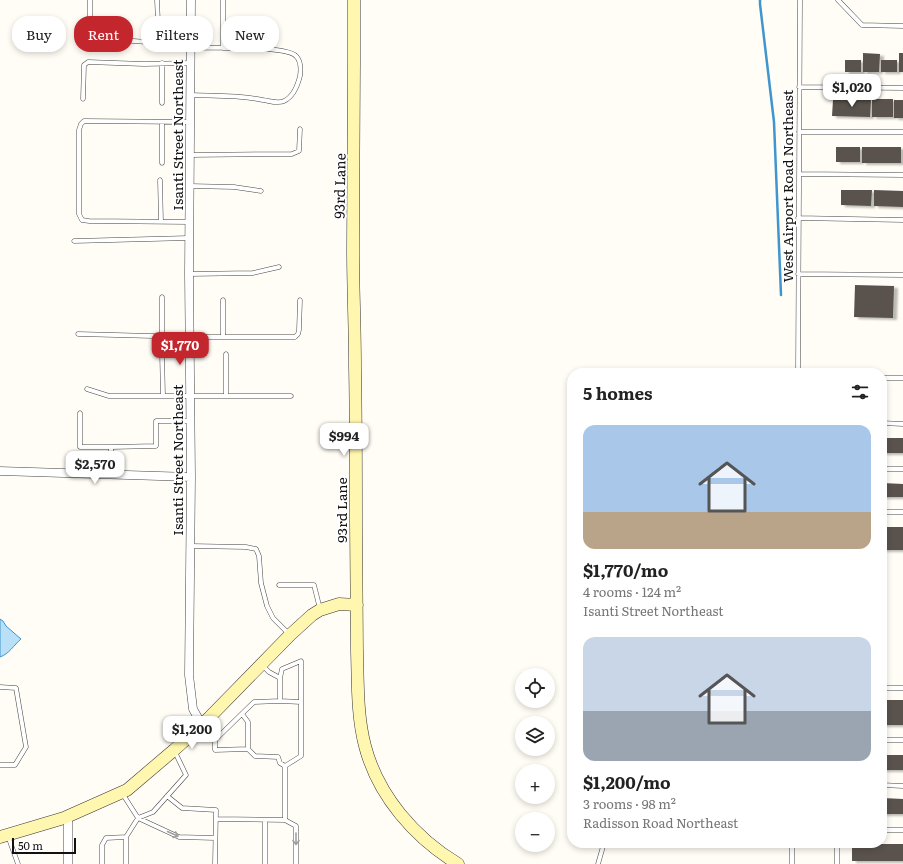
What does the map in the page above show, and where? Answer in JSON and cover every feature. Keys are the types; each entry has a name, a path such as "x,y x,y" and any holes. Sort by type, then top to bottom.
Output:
{"street":[{"name":"Isanti Street Northeast","path":"191,0 191,16"},
{"name":"93rd Lane","path":"354,0 353,250 356,373 356,605 358,697 360,718 365,747 372,767 386,794 396,809 409,825 433,848 458,864"},
{"name":"Isanti Street Northeast","path":"191,52 189,274 191,546 189,675 193,709 202,725"},
{"path":"0,471 191,477"},
{"path":"3,836 68,816 127,790 202,725 290,635 312,615 320,610 339,604 356,605"},
{"path":"68,816 68,864"}],"lane":[{"path":"90,0 90,38 141,42"},
{"path":"157,0 158,16"},
{"path":"223,0 223,16"},
{"name":"West Airport Road Northeast","path":"798,368 800,0"},
{"path":"838,0 862,25 903,26"},
{"path":"190,95 227,96 278,102 285,101 292,95 298,84 300,63 297,56 292,53 279,50"},
{"path":"83,98 84,65 88,62 191,63"},
{"path":"162,63 162,103"},
{"path":"799,87 903,88"},
{"path":"190,122 84,121 79,130 80,214 82,220 190,222"},
{"path":"162,122 162,163"},
{"path":"190,155 292,154 299,150 300,129"},
{"path":"799,132 903,132"},
{"path":"798,174 903,175"},
{"path":"160,180 161,222"},
{"path":"190,186 234,187 261,191"},
{"path":"798,218 903,220"},
{"path":"74,241 190,238"},
{"path":"189,274 253,273 279,267"},
{"path":"798,274 903,275"},
{"path":"162,297 162,336"},
{"path":"223,300 223,337"},
{"path":"78,334 190,337 295,337 299,330 300,300"},
{"path":"162,353 163,396"},
{"path":"226,354 226,396"},
{"path":"887,378 903,378"},
{"path":"87,389 109,396 291,396"},
{"path":"80,413 80,447 156,446 156,420 190,421"},
{"path":"887,423 903,424"},
{"path":"111,447 111,475"},
{"path":"887,469 903,469"},
{"path":"887,512 903,512"},
{"path":"191,546 246,547 256,550 259,556 261,583 267,606 273,618 290,635"},
{"path":"279,585 314,585 320,610"},
{"path":"280,701 280,678 282,669 301,661 301,756 285,766"},
{"path":"261,664 269,672 280,678"},
{"path":"0,687 16,688 26,747 15,765 0,765"},
{"path":"887,688 903,688"},
{"path":"248,749 215,750 215,740 254,702 301,702"},
{"path":"242,714 248,722 248,749 255,756 278,757 280,762 285,766"},
{"path":"887,740 903,740"},
{"path":"126,864 126,837 138,818 153,812 186,775 174,750"},
{"path":"285,766 285,820"},
{"path":"887,785 903,786"},
{"path":"122,792 138,818 179,837 215,838"},
{"path":"167,796 182,808 216,810 215,864"},
{"path":"216,819 285,820 296,826 296,864"},
{"path":"265,864 266,820"},
{"path":"887,830 903,830"},
{"path":"3,836 18,864"},
{"path":"102,864 102,845 106,838 126,837"},
{"path":"598,864 603,848"},
{"path":"792,848 792,864"},
{"path":"837,848 837,864"}],"water":[{"path":"0,619 21,639 9,652 0,657"}],"building":[{"path":"863,53 880,54 879,72 863,72"},
{"path":"899,53 903,53 903,72 899,72"},
{"path":"845,60 861,60 861,72 845,72"},
{"path":"881,60 897,60 897,72 881,72"},
{"path":"872,99 893,99 893,117 872,117"},
{"path":"833,100 871,100 870,117 832,116"},
{"path":"894,100 903,100 903,118 894,118"},
{"path":"836,147 860,147 860,162 836,162"},
{"path":"862,147 901,147 901,163 862,163"},
{"path":"841,190 872,190 871,206 841,205"},
{"path":"874,190 903,191 903,207 874,206"},
{"path":"855,285 894,286 893,318 854,317"},
{"path":"887,438 903,438 903,453 887,453"},
{"path":"887,483 903,484 903,497 887,497"},
{"path":"887,527 903,527 903,550 887,550"},
{"path":"887,700 903,700 903,725 887,725"},
{"path":"887,755 903,755 903,770 887,770"},
{"path":"887,798 903,799 903,814 887,814"},
{"path":"887,844 903,844 903,861 852,861 852,848 887,848"}],"waterway":[{"path":"760,0 774,122 781,295"}]}
